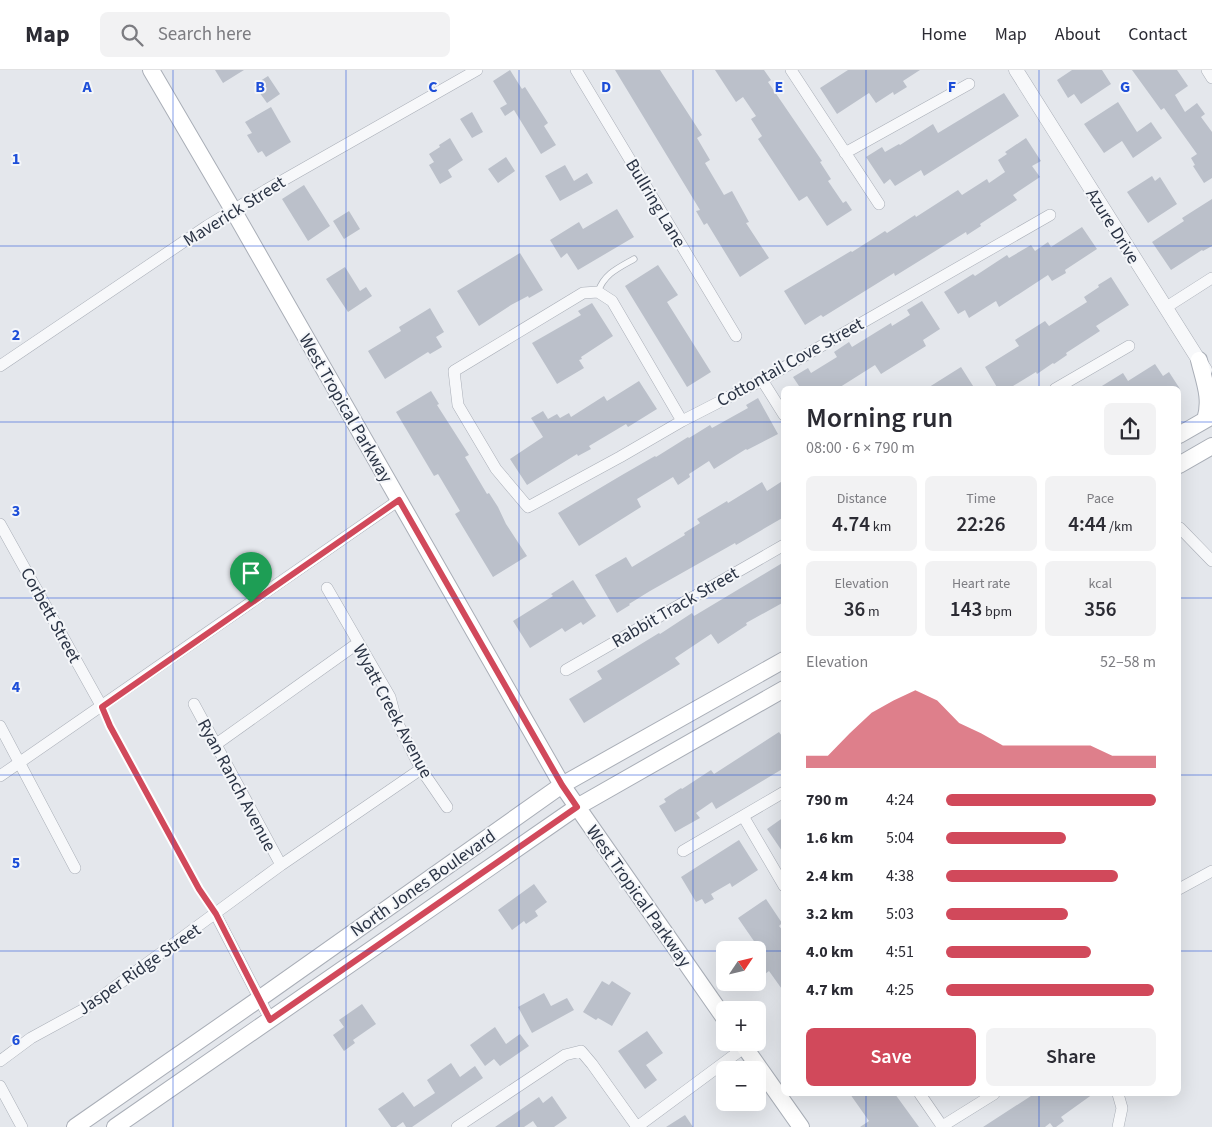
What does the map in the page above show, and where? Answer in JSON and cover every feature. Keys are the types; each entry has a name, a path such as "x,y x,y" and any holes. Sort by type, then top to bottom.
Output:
{"main road":[{"name":"West Tropical Parkway","path":"151,70 234,210 562,785 716,1006"},
{"path":"1181,434 1209,418 1208,398 1199,360"},
{"path":"1181,464 1212,446"},
{"name":"North Jones Boulevard","path":"75,1127 260,999 562,785 781,662"},
{"name":"North Jones Boulevard","path":"115,1127 577,807 781,691"},
{"path":"747,1051 801,1127"}],"street":[{"name":"Maverick Street","path":"0,366 234,210 477,70"},
{"name":"Bullring Lane","path":"576,70 736,336"},
{"path":"791,70 879,204"},
{"name":"Azure Drive","path":"1016,70 1212,380"},
{"path":"1207,70 1212,78"},
{"path":"846,153 969,84"},
{"name":"Cottontail Cove Street","path":"598,292 583,293 454,371 458,405 496,469 528,507 682,421 762,380 1050,214"},
{"path":"1165,308 1212,278"},
{"path":"598,292 612,301 682,421"},
{"path":"1060,386 1129,346"},
{"path":"762,380 781,410"},
{"path":"0,776 399,500"},
{"name":"Corbett Street","path":"0,524 102,707"},
{"path":"1181,529 1212,561"},
{"name":"Rabbit Track Street","path":"566,670 781,547"},
{"name":"Wyatt Creek Avenue","path":"327,588 390,697 396,720 421,769 447,807"},
{"path":"215,744 358,643"},
{"name":"Ryan Ranch Avenue","path":"194,704 281,866"},
{"path":"0,726 76,868"},
{"name":"Jasper Ridge Street","path":"0,1061 31,1038 86,1008 281,866 421,769"},
{"path":"683,851 781,794"},
{"path":"744,816 781,881"},
{"path":"1181,889 1212,871"},
{"path":"216,914 270,1020"},
{"path":"457,1127 565,1055 582,1051 637,1127 735,1051"},
{"path":"0,1086 22,1127"},
{"path":"921,1096 942,1126 991,1096"},
{"path":"1118,1127 1122,1108 1119,1096"}],"lane":[{"path":"598,292 602,281 609,274 634,260"},
{"path":"102,707 110,726 199,889 216,914"}],"building":[{"path":"215,70 244,70 223,83"},
{"path":"510,70 522,89 525,87 548,123 544,126 556,145 541,154 514,110 505,116 500,108 507,104 493,81"},
{"path":"615,70 660,70 702,135 697,138 710,160 705,163 724,195 732,191 749,222 746,223 769,258 740,277 707,223 704,225 696,211 700,210"},
{"path":"715,70 764,70 771,80 768,82 822,161 820,162 831,179 828,181 843,203 846,201 852,210 827,226 807,196 799,201 758,139 762,136 751,119 756,116 743,97 736,102"},
{"path":"848,70 920,70 903,81 907,87 894,95 893,92 876,103 869,93 837,114 820,88"},
{"path":"1072,70 1102,70 1111,84 1081,104 1074,94 1068,98 1057,80"},
{"path":"1132,70 1177,70 1188,86 1175,95 1185,112 1197,103 1205,114 1201,117 1212,132 1212,178 1204,183 1193,166 1195,165 1191,158 1197,154 1164,108 1161,110"},
{"path":"268,76 280,94 267,103 254,85"},
{"path":"1004,93 1019,116 924,176 921,170 895,186 890,179 884,184 866,157 882,147 885,152 900,145 933,124 938,133"},
{"path":"1118,102 1137,132 1151,122 1162,138 1133,158 1122,141 1104,153 1084,124"},
{"path":"271,107 291,142 266,157 262,151 258,153 247,135 252,133 245,122"},
{"path":"472,112 483,132 472,138 460,119"},
{"path":"450,138 463,160 448,170 452,177 440,184 429,165 434,162 429,154"},
{"path":"1026,138 1041,161 1032,166 1040,177 1013,195 1017,200 980,224 981,226 967,235 966,232 895,276 894,273 823,317 821,315 805,325 784,291 885,231 887,233 915,215 916,217 958,190 962,195 987,179 989,183 1005,172 998,160 1007,154 1005,152"},
{"path":"506,157 515,171 498,183 488,169"},
{"path":"565,165 574,181 587,173 593,183 560,201 545,176"},
{"path":"1152,176 1155,181 1160,177 1177,204 1148,223 1127,192"},
{"path":"304,185 330,226 308,241 282,199"},
{"path":"1212,199 1212,246 1202,250 1171,270 1152,242 1184,221 1182,218"},
{"path":"617,209 634,237 578,270 567,253 561,258 550,240 579,222 583,229"},
{"path":"349,211 360,229 344,239 333,221"},
{"path":"1082,227 1097,249 1065,270 1066,273 1052,281 1048,275 999,307 996,301 969,318 965,310 958,314 944,292 973,274 975,276 1007,255 1009,258 1031,245 1035,251 1048,242 1051,247"},
{"path":"520,253 543,290 511,305 479,326 457,291"},
{"path":"658,265 678,295 667,302 711,372 687,387 625,286"},
{"path":"345,267 360,291 366,287 372,296 348,312 326,279"},
{"path":"1111,277 1129,305 1096,326 1100,331 1066,353 1067,355 1054,364 1013,386 996,386 985,367 1019,346 1015,340 1045,321 1049,326 1087,302 1084,297 1099,287 1098,285"},
{"path":"922,301 940,329 923,340 926,346 881,374 875,365 842,386 799,386 793,377 808,368 811,373 837,357 834,352 849,342 852,347 891,323 892,326 910,315 907,310"},
{"path":"592,303 613,336 581,357 582,359 579,360 584,368 557,384 532,343 581,315 578,311"},
{"path":"430,308 444,332 436,337 442,347 430,354 428,352 385,379 368,351 401,331 399,327"},
{"path":"1155,364 1163,376 1169,372 1178,386 1102,386 1123,373 1128,381"},
{"path":"961,367 973,386 931,386"},
{"path":"639,381 657,409 628,427 626,424 589,446 591,449 578,456 577,454 527,485 510,459 543,437 531,418 543,411 548,419 557,414 560,418 569,413 571,417 604,396 607,401"},
{"path":"431,391 439,404 437,405 469,455 465,457 527,556 493,577 455,514 460,511 438,474 434,476 396,412"},
{"path":"758,398 778,434 746,449 714,469 709,461 689,474 690,477 678,485 673,477 637,499 641,507 579,546 558,513 688,437 710,425 712,428 748,408 746,405"},
{"path":"762,482 767,491 781,482 781,519 650,591 617,613 595,575 626,557 632,567 685,535 684,533 700,523 697,519"},
{"path":"781,564 781,604 746,623 747,625 718,644 711,634 675,658 680,664 584,723 569,699 602,679 597,671 692,613 694,616"},
{"path":"573,580 596,616 583,625 581,622 565,632 562,628 530,648 513,621 553,596 551,594"},
{"path":"779,732 781,735 781,770 716,809 712,802 696,813 700,818 675,832 659,806 666,802 664,799 711,770 714,774"},
{"path":"781,819 781,850 767,829"},
{"path":"739,840 758,870 732,887 730,883 711,894 714,899 705,904 702,899 696,902 681,877"},
{"path":"534,884 547,902 535,911 538,916 526,924 524,921 512,930 498,910"},
{"path":"766,899 781,922 779,926 781,928 781,988 769,971 766,973 766,941 754,941 738,918"},
{"path":"602,981 609,985 612,981 631,993 612,1026 598,1018 596,1020 583,1012"},
{"path":"544,993 551,1006 567,998 574,1010 532,1033 518,1007"},
{"path":"362,1004 376,1024 353,1040 355,1043 344,1051 333,1035 344,1027 339,1020"},
{"path":"495,1027 506,1044 520,1034 529,1046 500,1066 494,1059 485,1066 470,1045"},
{"path":"647,1031 663,1053 646,1065 657,1080 645,1089 618,1051"},
{"path":"451,1063 460,1077 475,1066 483,1078 412,1127 406,1127 403,1122 396,1127 391,1127 378,1109 403,1092 414,1107 435,1093 427,1080"},
{"path":"552,1096 567,1118 554,1127 537,1127 533,1121 524,1127 495,1127 539,1097 543,1103"},
{"path":"851,1096 896,1096 919,1127 860,1127 869,1121"},
{"path":"1031,1096 1090,1096 1061,1117 1064,1121 1056,1127 1053,1127 1050,1123 1045,1127 983,1127"},
{"path":"685,1115 693,1127 666,1127"}],"route":[{"path":"399,500 562,785 577,807 270,1020 216,914 199,889 110,726 102,707 251,603 399,500"}]}
